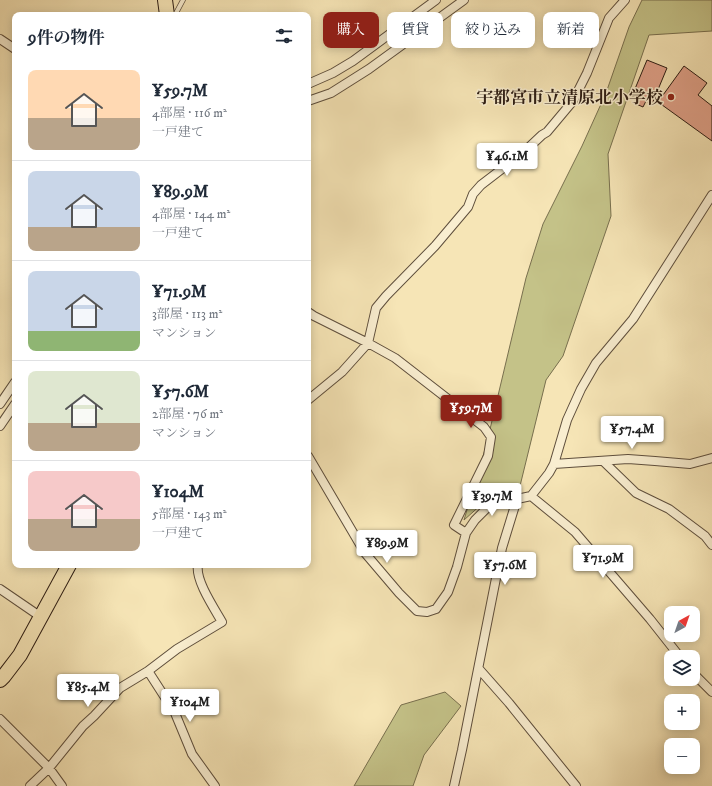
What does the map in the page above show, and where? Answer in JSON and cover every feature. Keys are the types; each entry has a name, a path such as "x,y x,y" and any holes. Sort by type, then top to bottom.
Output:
{"highway":[{"path":"165,0 167,12"},
{"path":"0,680 20,655 67,568"}],"street":[{"path":"311,83 333,73 353,61 436,0"},
{"path":"311,100 331,93 369,69 464,0"},
{"path":"311,398 342,372 368,343 376,308 435,246 468,207 473,194 481,184 524,152 547,132 573,101 587,73 609,18 625,0"},
{"path":"0,39 12,47"},
{"path":"311,461 365,553 399,593 418,611 428,612 436,609 448,592 457,567 466,533 475,520 497,501 532,496 549,473 554,464 566,420 596,363 632,319 712,195"},
{"path":"311,314 395,358 484,427 491,437 488,456 454,525 466,533"},
{"path":"0,404 12,386"},
{"path":"0,426 12,408"},
{"path":"554,464 628,459 690,464 712,458"},
{"path":"603,461 636,493 669,509 705,536 712,545"},
{"path":"532,496 575,532 650,619 674,650"},
{"path":"454,786 479,669 502,548 517,499"},
{"path":"30,786 49,768 83,726 120,688 148,671 177,649 222,622 202,586 197,568"},
{"path":"0,589 41,617"},
{"path":"479,669 509,703 576,786"},
{"path":"148,671 175,713 192,754 215,786"},
{"path":"700,680 712,692"},
{"path":"0,719 49,768 62,786"}],"lane":[{"path":"177,12 183,0"}],"shaded area":[{"path":"642,0 712,0 712,31 649,35 608,154 611,216 563,356 546,380 519,490 492,495 464,520 486,446 526,278 543,224 582,146 606,93 629,27"},
{"path":"445,692 461,706 424,755 413,786 354,786 401,705"}],"building":[{"path":"647,60 667,68 652,104 646,101 643,107 634,103 637,98 632,96"},
{"path":"684,66 707,83 698,95 712,106 712,141 658,102"}],"place":[{"name":"宇都宮市立清原北小学校","path":"671,97"}]}
